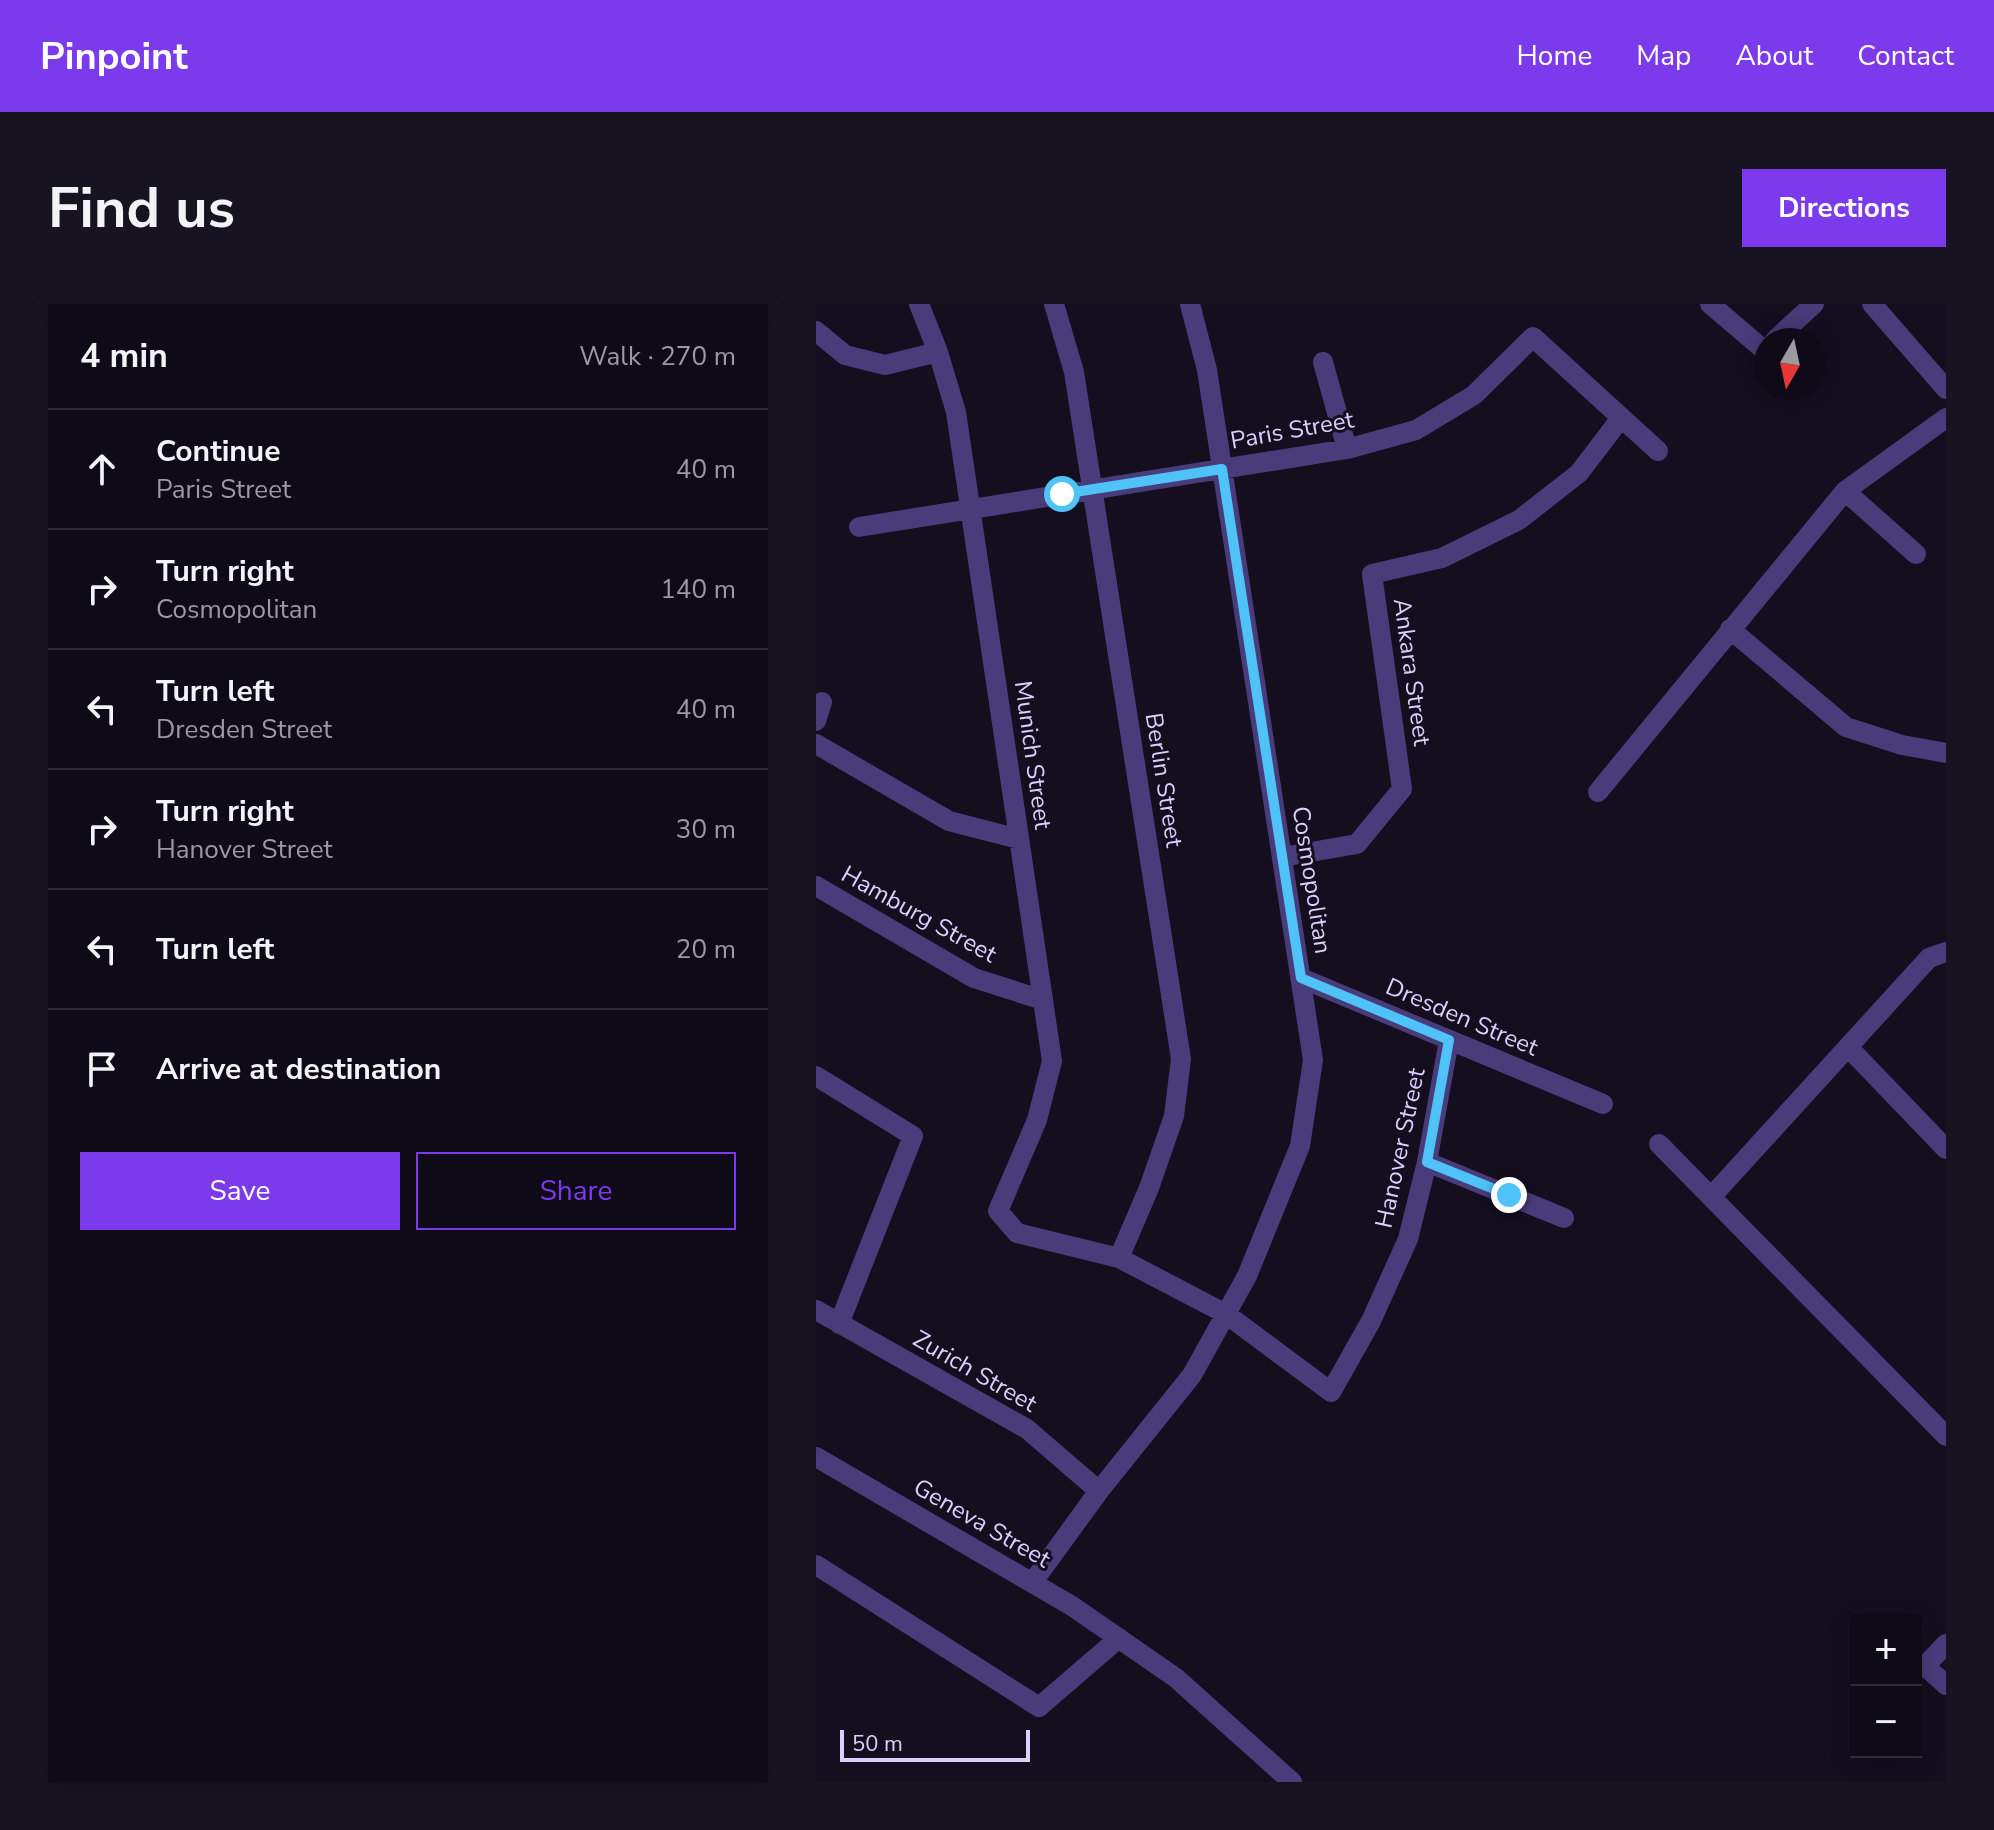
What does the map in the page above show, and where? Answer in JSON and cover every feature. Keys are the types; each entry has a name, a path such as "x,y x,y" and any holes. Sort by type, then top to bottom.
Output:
{"street":[{"name":"Munich Street","path":"919,304 938,352 956,412 1052,1061 1037,1120 998,1211 1017,1233 1119,1258"},
{"name":"Berlin Street","path":"1054,304 1074,372 1181,1059 1174,1116 1149,1188 1119,1258"},
{"name":"Cosmopolitan","path":"1032,1583 1099,1491 1192,1375 1247,1276 1300,1146 1313,1060 1207,370 1190,304"},
{"path":"1710,304 1754,341"},
{"path":"1788,328 1814,304"},
{"path":"1872,304 1946,389"},
{"path":"816,331 845,355 885,365 938,352"},
{"name":"Paris Street","path":"859,527 1347,449 1416,430 1474,395 1533,337 1658,451"},
{"path":"1323,362 1347,449"},
{"name":"Ankara Street","path":"1282,857 1357,844 1402,789 1372,574 1442,558 1519,520 1579,473 1621,418"},
{"path":"1598,792 1845,491 1946,418"},
{"path":"1845,491 1916,554"},
{"path":"1730,629 1846,727 1902,745 1946,753"},
{"path":"816,744 949,821 1019,839"},
{"name":"Hamburg Street","path":"816,886 974,978 1043,1000"},
{"path":"1711,1197 1929,958 1946,952"},
{"name":"Dresden Street","path":"1301,978 1603,1104"},
{"name":"Hanover Street","path":"1226,1314 1331,1392 1371,1321 1408,1239 1427,1162 1449,1040"},
{"path":"1848,1047 1946,1149"},
{"path":"816,1076 913,1136 839,1324"},
{"path":"1659,1144 1946,1436"},
{"path":"1427,1162 1564,1218"},
{"path":"1119,1258 1226,1314"},
{"name":"Zurich Street","path":"816,1310 1027,1429 1099,1491"},
{"name":"Geneva Street","path":"816,1457 1072,1606 1119,1638 1176,1678 1292,1782"},
{"path":"816,1565 1039,1707 1119,1638"},
{"path":"1946,1644 1925,1666 1946,1685"}],"route":[{"path":"1062,494 1222,469 1301,978 1449,1040 1427,1162 1509,1195"}]}
